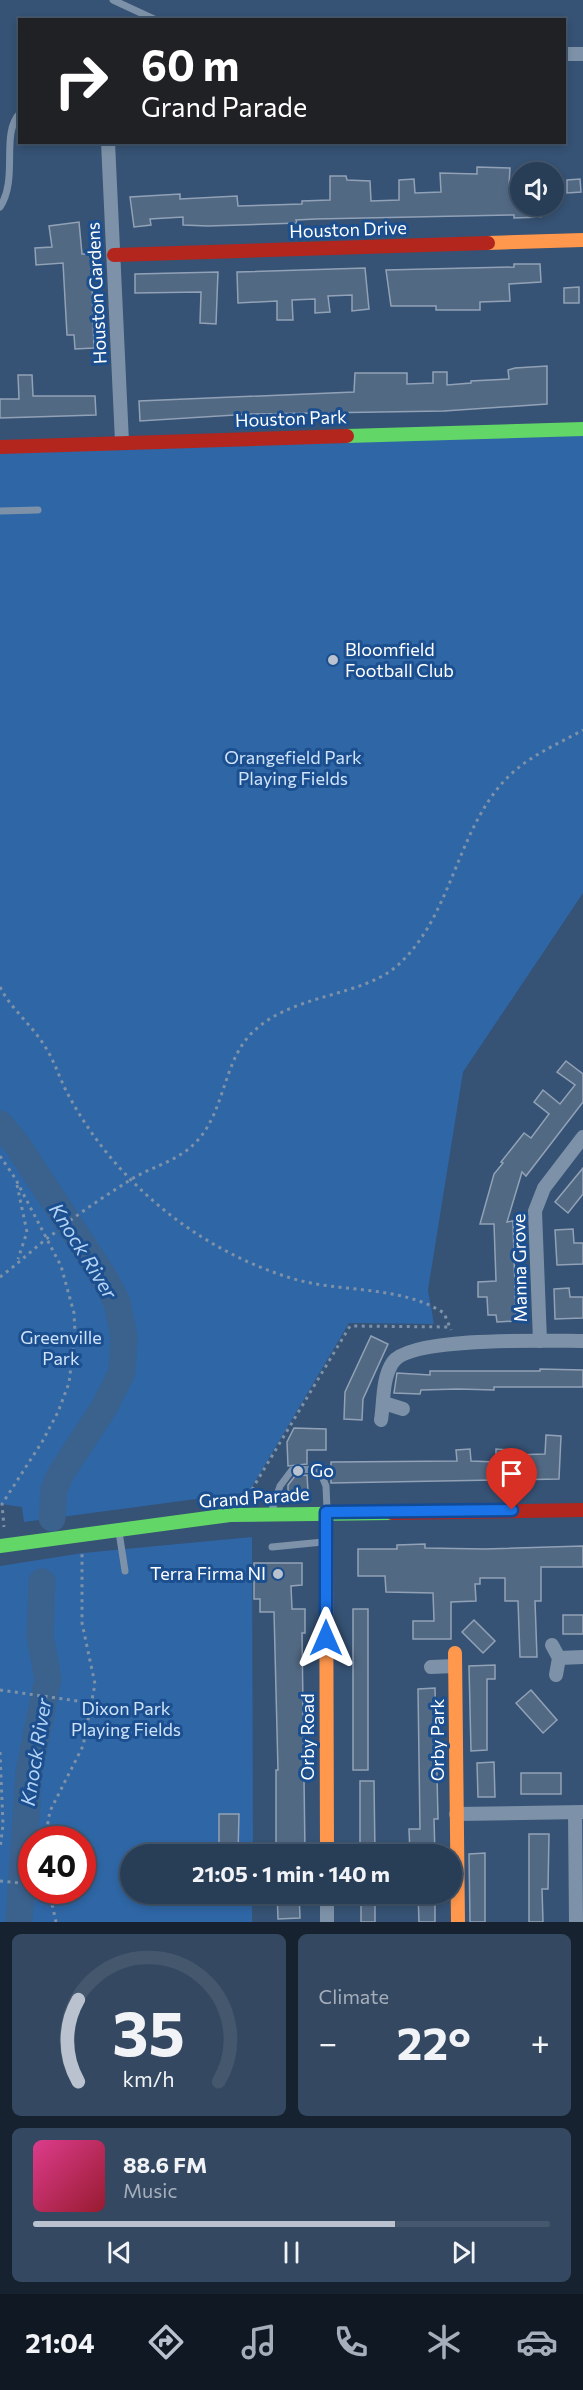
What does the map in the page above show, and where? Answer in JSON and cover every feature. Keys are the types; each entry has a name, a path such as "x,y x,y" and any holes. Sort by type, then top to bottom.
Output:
{"street":[{"path":"566,54 583,54"},
{"name":"Houston Gardens","path":"108,144 122,442"},
{"name":"Houston Drive","path":"114,255 583,240"},
{"name":"Houston Park","path":"0,447 583,429"},
{"name":"Manna Grove","path":"540,1341 535,1211 538,1196 583,1137"},
{"path":"381,1420 385,1381 393,1362 403,1353 422,1347 452,1344 583,1341"},
{"path":"384,1403 403,1409"},
{"name":"Grand Parade","path":"0,1546 230,1515 583,1510"},
{"name":"Orby Road","path":"326,1512 327,1844"},
{"path":"552,1645 559,1658 556,1675"},
{"path":"559,1658 583,1657"},
{"name":"Orby Park","path":"431,1667 455,1660 458,1922"},
{"path":"456,1814 579,1813 580,1892 576,1922"},
{"path":"327,1904 327,1922"}],"lane":[{"path":"113,0 152,18"},
{"path":"0,207 9,188 8,129 18,116"},
{"path":"0,511 38,510"},
{"path":"272,1513 276,1496 292,1470 319,1469 326,1486 326,1512"},
{"path":"118,1529 125,1571"},
{"path":"272,1547 326,1542"}],"path":[{"path":"0,1277 79,1215 130,1180 178,1156 195,1143 209,1127 237,1055 253,1031 274,1016 297,1005 377,979 398,965 432,919 473,826 489,800 509,776 529,759 583,730"},
{"path":"0,987 44,1045 70,1098 95,1138 130,1180 181,1223 214,1244 294,1279 417,1300 444,1313 450,1327 452,1344"},
{"path":"0,1156 15,1178 61,1266 74,1313 75,1333 69,1383 58,1412 42,1442 1,1503 4,1527"},
{"path":"15,1178 26,1216 27,1232 18,1261"},
{"path":"248,1496 350,1326 450,1327"},
{"path":"47,1826 50,1811 83,1746 95,1684 82,1623 82,1551"},
{"path":"0,1690 92,1703"},
{"path":"0,1752 3,1825 0,1849"},
{"path":"0,1881 18,1883"},
{"path":"52,1904 56,1922"}],"green space":[{"name":"Orangefield Park Playing Fields","path":"583,435 583,893 463,1072 428,1290 434,1324 349,1323 249,1492 24,1522 22,1507 0,1504 0,452"},
{"name":"Dixon Park Playing Fields","path":"252,1537 253,1844 120,1844 120,1904 252,1904 252,1922 0,1922 0,1566 83,1553"}],"building":[{"path":"477,167 510,168 510,215 316,219 296,220 297,223 208,226 183,225 183,217 150,219 151,225 134,227 130,197 180,194 180,199 237,196 238,206 302,204 302,201 330,200 330,176 346,176 347,180 370,181 371,201 399,200 399,180 414,179 415,193 441,192 440,173 477,174"},
{"path":"580,179 581,192 567,193 567,180"},
{"path":"514,216 541,216 541,217 514,218"},
{"path":"79,222 82,254 91,254 94,348 75,349 74,335 67,335 63,263 36,265 35,248 52,247 49,226"},
{"path":"514,264 540,264 541,282 509,284 510,301 480,302 480,310 436,310 436,306 391,306 386,270 514,267"},
{"path":"365,268 369,309 352,311 352,295 328,296 330,312 315,313 315,299 292,300 293,320 277,320 277,301 238,303 237,272"},
{"path":"218,272 216,324 200,323 201,292 135,293 135,274"},
{"path":"579,287 579,303 564,303 564,288"},
{"path":"547,366 547,404 444,411 251,414 140,421 139,401 354,392 355,373 407,373 407,384 433,383 433,372 447,372 447,385 471,383 471,381 509,379 508,370 515,368"},
{"path":"18,375 32,375 33,396 95,396 96,415 0,418 0,399 19,399"},
{"path":"566,1061 583,1074 583,1102 526,1176 522,1172 507,1222 513,1221 516,1321 497,1322 496,1315 488,1315 487,1297 478,1297 478,1282 496,1281 494,1224 480,1224 494,1174 503,1163 501,1162 524,1133 531,1138 549,1114 534,1102 543,1090 560,1104 575,1085 557,1072"},
{"path":"583,1168 583,1194 568,1213 555,1202"},
{"path":"573,1229 574,1243 583,1243 583,1264 557,1265 555,1230"},
{"path":"569,1288 570,1297 583,1297 583,1318 555,1319 554,1289"},
{"path":"371,1336 388,1344 363,1399 362,1420 344,1419 345,1392"},
{"path":"540,1369 583,1370 583,1387 494,1387 494,1390 421,1390 420,1394 394,1393 397,1373 430,1375 430,1371 540,1371"},
{"name":"Go","path":"294,1428 326,1429 326,1450 307,1450 307,1464 288,1466 287,1442"},
{"path":"546,1435 561,1436 559,1479 331,1483 331,1462 457,1461 456,1450 470,1449 471,1461 496,1462 496,1449 511,1450 510,1455 545,1454"},
{"path":"307,1475 308,1491 300,1494 288,1491 288,1485 295,1476"},
{"path":"425,1544 425,1548 485,1549 583,1546 583,1567 541,1567 541,1601 535,1601 537,1657 520,1657 518,1601 505,1601 505,1578 480,1578 480,1584 475,1584 476,1601 451,1602 451,1639 413,1639 413,1621 434,1621 433,1593 386,1592 385,1576 358,1576 358,1549 397,1549 397,1545"},
{"path":"254,1563 302,1563 302,1585 291,1586 292,1609 305,1609 305,1633 302,1633 305,1844 276,1844 276,1770 278,1770 274,1612 260,1612 260,1599 254,1599"},
{"path":"353,1609 368,1609 368,1770 353,1770"},
{"path":"563,1615 583,1615 583,1634 563,1634"},
{"path":"474,1620 495,1641 483,1653 462,1632"},
{"path":"495,1665 495,1679 487,1679 487,1750 471,1751 469,1666"},
{"path":"435,1688 438,1819 434,1819 435,1844 410,1844 409,1829 420,1829 418,1689"},
{"path":"531,1690 557,1720 543,1733 516,1703"},
{"path":"494,1762 495,1797 478,1797 477,1763"},
{"path":"521,1773 561,1773 561,1794 521,1794"},
{"path":"360,1781 374,1781 375,1844 360,1844"},
{"path":"219,1814 239,1814 238,1844 219,1844"},
{"path":"529,1834 549,1834 548,1889 542,1889 543,1922 529,1922"},
{"path":"485,1853 485,1922 470,1922 469,1854"},
{"path":"277,1904 299,1904 300,1918 278,1919"},
{"path":"361,1904 375,1904 375,1922 361,1922"},
{"path":"418,1904 435,1904 435,1922 419,1922"}],"waterway":[{"name":"Knock River","path":"0,1124 18,1146 105,1279 117,1302 124,1337 122,1372 105,1406 60,1475 54,1490 52,1518"},
{"name":"Knock River","path":"19,1922 29,1772 48,1679 40,1636 42,1582"}],"traffic: fast":[{"path":"347,436 583,429"},
{"path":"0,1546 230,1515 392,1513"}],"traffic: slow":[{"path":"488,243 583,240"},
{"path":"326,1512 327,1844"},
{"path":"455,1653 458,1922"}],"traffic: jam":[{"path":"114,255 488,243"},
{"path":"0,447 347,436"},
{"path":"392,1513 583,1510"}],"place":[{"name":"Bloomfield Football Club","path":"333,660"},
{"name":"Go","path":"298,1471"},
{"name":"Terra Firma NI","path":"278,1574"}],"route":[{"path":"326,1638 326,1512 512,1510"}],"park label":[{"name":"Greenville Park","path":"61,1348"}]}
